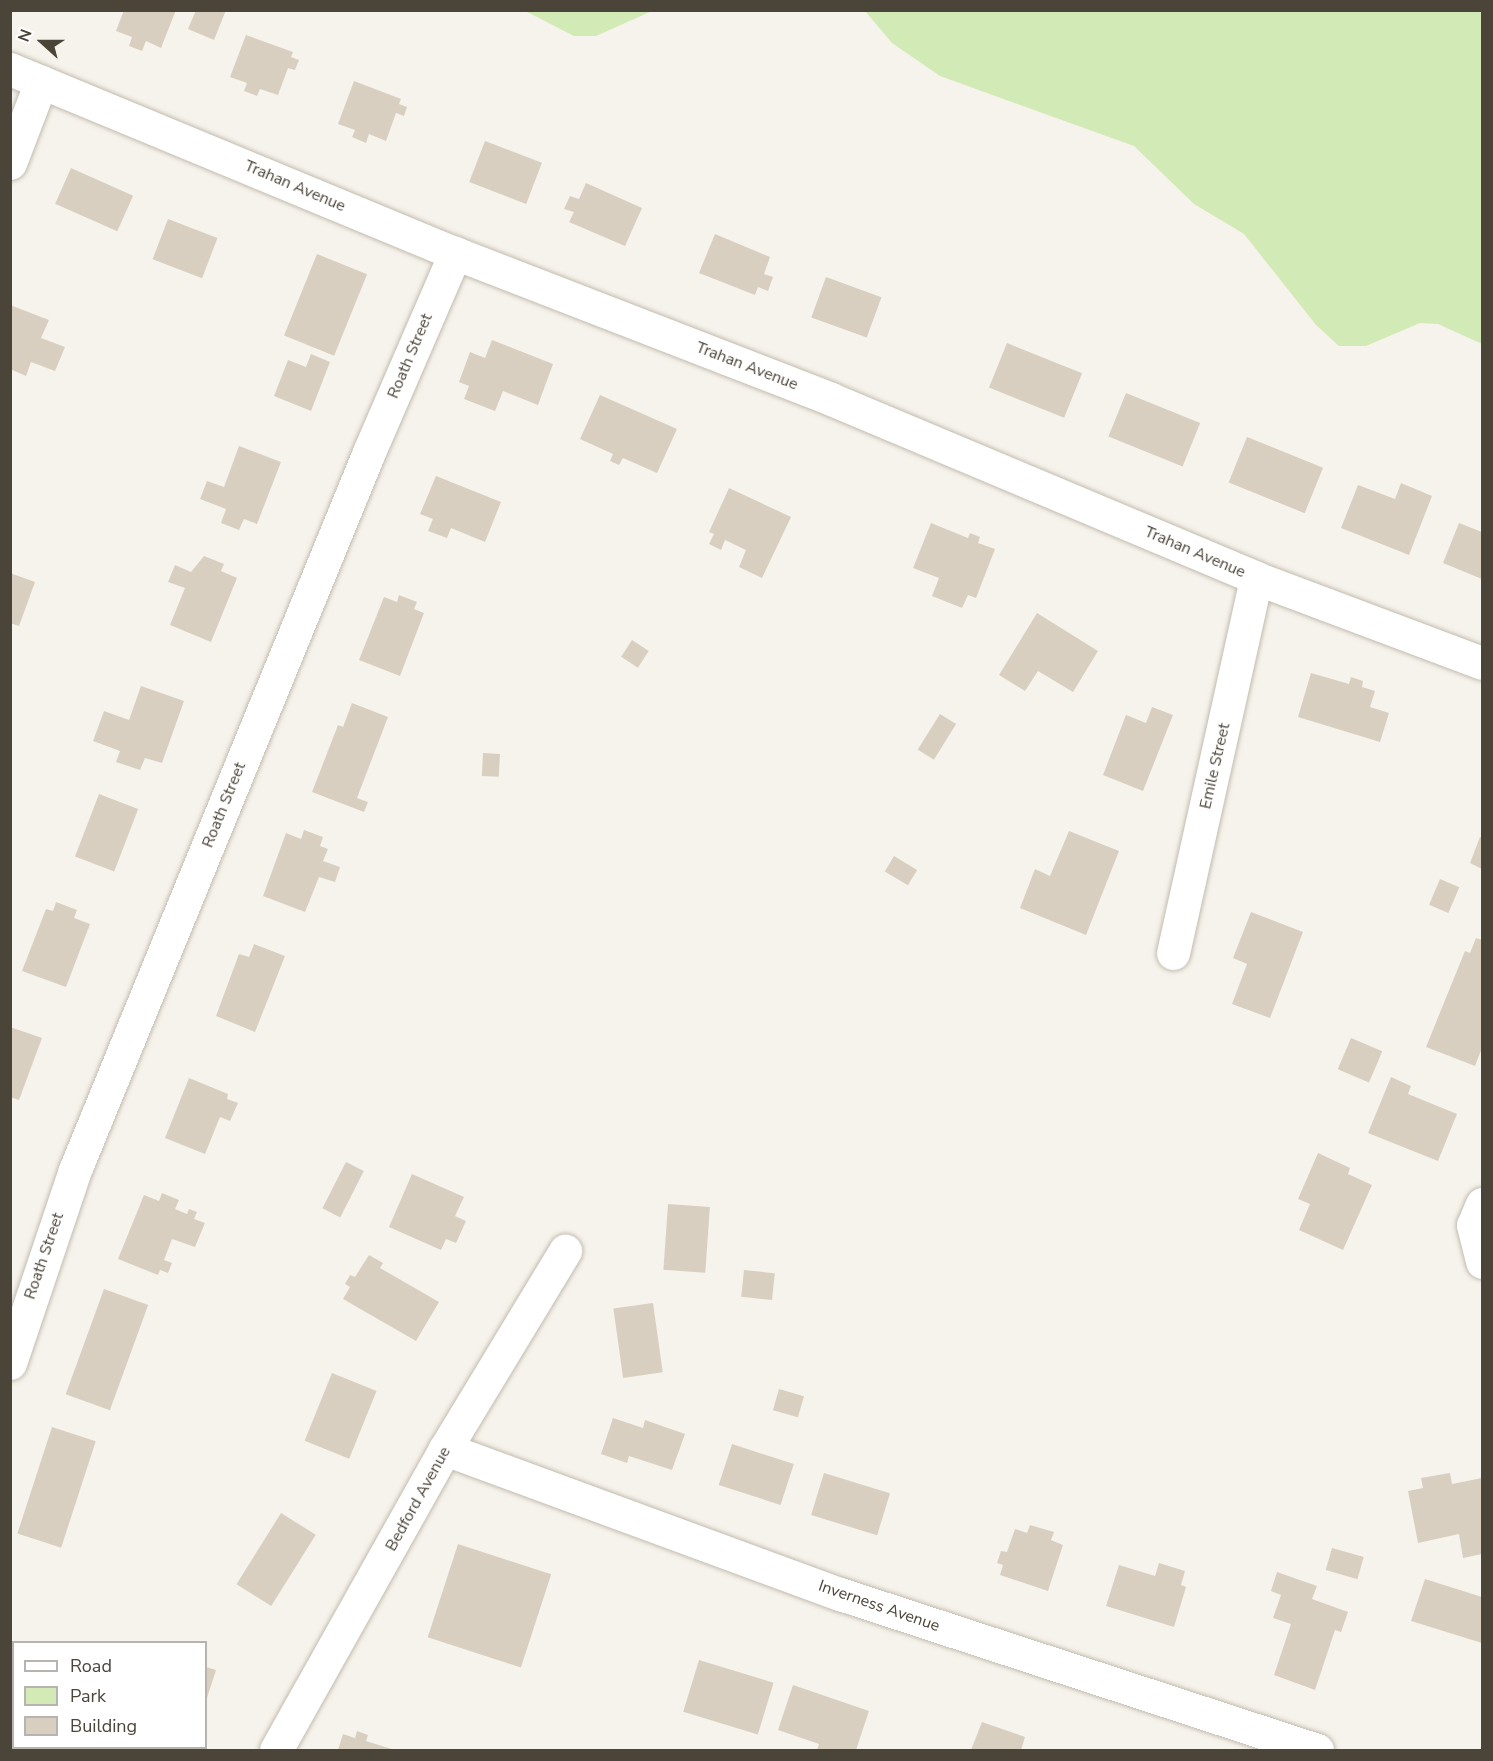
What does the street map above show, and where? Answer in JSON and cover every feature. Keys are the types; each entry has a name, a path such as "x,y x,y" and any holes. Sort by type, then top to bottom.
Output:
{"street":[{"name":"Trahan Avenue","path":"10,69 455,253 842,403 1256,578 1482,663"},
{"path":"10,163 41,82"},
{"name":"Roath Street","path":"10,1363 75,1170 369,452 455,253"},
{"name":"Emile Street","path":"1173,953 1256,578"},
{"path":"1482,1204 1473,1226 1482,1262"},
{"name":"Bedford Avenue","path":"276,1750 446,1449 566,1251"},
{"name":"Inverness Avenue","path":"446,1449 840,1594 1317,1750"}],"green space":[{"path":"525,11 652,11 596,36 574,36"},
{"path":"865,11 1482,11 1482,344 1438,324 1420,323 1366,346 1339,346 1316,325 1244,234 1194,204 1134,146 940,76 892,43"}],"building":[{"path":"124,10 176,10 161,48 146,41 142,51 129,46 132,37 116,31"},
{"path":"196,10 226,10 214,40 188,29"},
{"path":"246,35 293,52 291,57 299,60 295,70 288,68 278,95 260,89 257,96 244,91 247,83 230,77"},
{"path":"354,81 401,99 399,104 407,107 404,116 396,113 386,141 369,134 366,143 352,137 355,130 338,124"},
{"path":"485,141 542,163 526,204 469,182"},
{"path":"71,168 133,196 117,231 55,204"},
{"path":"586,183 642,208 625,246 569,222 574,212 564,209 570,196 579,199"},
{"path":"168,219 217,238 202,278 153,259"},
{"path":"715,234 770,257 764,274 773,277 768,291 758,287 755,295 699,273"},
{"path":"317,254 367,274 334,356 284,336"},
{"path":"826,277 881,297 867,338 811,317"},
{"path":"10,305 49,320 41,338 65,347 55,371 31,362 26,376 10,369"},
{"path":"492,340 553,364 538,405 503,391 495,411 464,399 469,386 459,382 470,352 485,358"},
{"path":"1007,343 1082,373 1064,418 989,388"},
{"path":"311,354 330,362 311,411 274,396 288,360 306,367"},
{"path":"1126,393 1200,423 1183,467 1108,437"},
{"path":"600,395 677,429 657,473 623,458 619,465 610,461 613,454 580,439"},
{"path":"1247,437 1323,468 1305,513 1229,482"},
{"path":"239,446 281,462 257,524 244,519 239,530 221,523 226,509 200,499 207,481 224,487"},
{"path":"436,476 501,502 485,542 451,528 447,538 428,531 433,519 420,514"},
{"path":"1401,483 1432,496 1409,555 1341,528 1358,485 1395,499"},
{"path":"729,488 791,517 762,578 739,567 746,550 725,540 721,550 709,544 714,534 709,532"},
{"path":"931,523 968,538 970,533 980,537 978,543 995,549 976,598 968,595 962,608 932,596 939,578 913,568"},
{"path":"1459,523 1482,532 1482,579 1443,563"},
{"path":"204,556 224,564 221,571 237,578 211,642 170,625 185,588 168,582 175,565 191,572"},
{"path":"10,573 35,582 19,626 10,623"},
{"path":"399,595 417,602 414,609 424,613 400,676 359,660 384,597 397,602"},
{"path":"1037,613 1098,651 1073,692 1038,671 1025,691 999,675"},
{"path":"632,640 649,651 638,668 621,657"},
{"path":"1311,673 1349,684 1351,677 1363,681 1362,687 1375,691 1370,707 1389,713 1380,742 1298,717"},
{"path":"141,686 184,701 162,763 145,758 140,770 116,762 120,751 93,741 104,711 129,720"},
{"path":"352,703 388,717 357,798 368,802 364,812 312,792 338,725 343,727"},
{"path":"1152,707 1173,715 1143,791 1103,775 1126,715 1146,723"},
{"path":"940,714 956,724 934,760 918,750"},
{"path":"483,753 500,754 499,777 482,776"},
{"path":"99,794 138,809 114,872 75,857"},
{"path":"304,830 323,837 320,846 328,849 323,861 340,867 335,882 319,877 305,912 263,896 286,833 301,839"},
{"path":"1069,831 1119,851 1086,935 1020,908 1035,869 1050,876"},
{"path":"1480,837 1482,838 1482,869 1470,863"},
{"path":"894,856 917,870 908,885 885,871"},
{"path":"1440,879 1459,887 1448,913 1429,905"},
{"path":"56,902 77,910 74,918 90,924 66,987 22,971 46,909 53,911"},
{"path":"1251,912 1303,932 1270,1018 1232,1004 1247,964 1233,958"},
{"path":"1476,938 1482,940 1482,1048 1475,1066 1426,1047 1465,951 1470,953"},
{"path":"254,944 285,956 255,1032 216,1016 239,954 249,957"},
{"path":"10,1027 42,1038 19,1100 10,1097"},
{"path":"1351,1038 1382,1051 1369,1083 1338,1069"},
{"path":"1391,1077 1411,1086 1408,1094 1457,1114 1438,1161 1368,1133"},
{"path":"189,1078 228,1094 227,1099 238,1103 230,1121 220,1117 205,1154 165,1138"},
{"path":"1318,1153 1350,1168 1348,1174 1372,1185 1343,1250 1299,1230 1310,1204 1298,1199"},
{"path":"346,1162 364,1171 340,1217 322,1208"},
{"path":"412,1174 464,1197 455,1216 466,1221 456,1243 446,1239 441,1250 389,1227"},
{"path":"162,1193 179,1200 175,1209 187,1214 189,1209 197,1212 194,1219 205,1223 195,1247 172,1239 164,1260 172,1263 168,1273 160,1270 158,1275 118,1259 144,1195 159,1201"},
{"path":"668,1204 710,1207 705,1273 663,1270"},
{"path":"369,1255 383,1263 380,1268 439,1302 416,1341 343,1299 350,1287 345,1284 350,1275 355,1277"},
{"path":"744,1270 775,1273 772,1300 741,1297"},
{"path":"104,1289 148,1305 110,1410 66,1394"},
{"path":"653,1303 663,1372 623,1378 613,1309"},
{"path":"332,1373 377,1391 349,1459 305,1441"},
{"path":"779,1389 804,1396 798,1417 773,1410"},
{"path":"613,1418 643,1428 645,1420 685,1434 672,1470 629,1456 627,1463 601,1454"},
{"path":"52,1427 96,1441 61,1548 17,1534"},
{"path":"732,1444 794,1464 781,1505 719,1485"},
{"path":"824,1473 890,1493 877,1535 811,1515"},
{"path":"1450,1473 1452,1484 1482,1478 1482,1554 1463,1558 1459,1534 1418,1543 1408,1491 1423,1488 1421,1478"},
{"path":"281,1513 316,1535 271,1606 236,1584"},
{"path":"1030,1525 1054,1532 1051,1540 1063,1545 1048,1591 1000,1575 1003,1565 997,1563 1001,1551 1007,1552 1015,1529 1027,1533"},
{"path":"458,1544 551,1574 521,1667 428,1637"},
{"path":"1332,1548 1364,1557 1357,1579 1326,1570"},
{"path":"1159,1563 1185,1571 1181,1585 1186,1587 1174,1627 1106,1606 1119,1565 1155,1576"},
{"path":"1277,1572 1317,1586 1312,1599 1348,1612 1341,1632 1335,1630 1315,1690 1274,1675 1291,1624 1273,1618 1281,1595 1271,1591"},
{"path":"1425,1579 1482,1597 1482,1643 1411,1621"},
{"path":"10,1649 12,1650 12,1666 10,1674"},
{"path":"699,1660 774,1683 758,1734 683,1712"},
{"path":"207,1667 216,1670 207,1698"},
{"path":"793,1685 869,1711 856,1750 817,1750 819,1744 778,1730"},
{"path":"982,1722 1025,1737 1021,1750 971,1750"},
{"path":"357,1731 368,1735 366,1741 395,1750 338,1750 343,1734 355,1738"}]}
